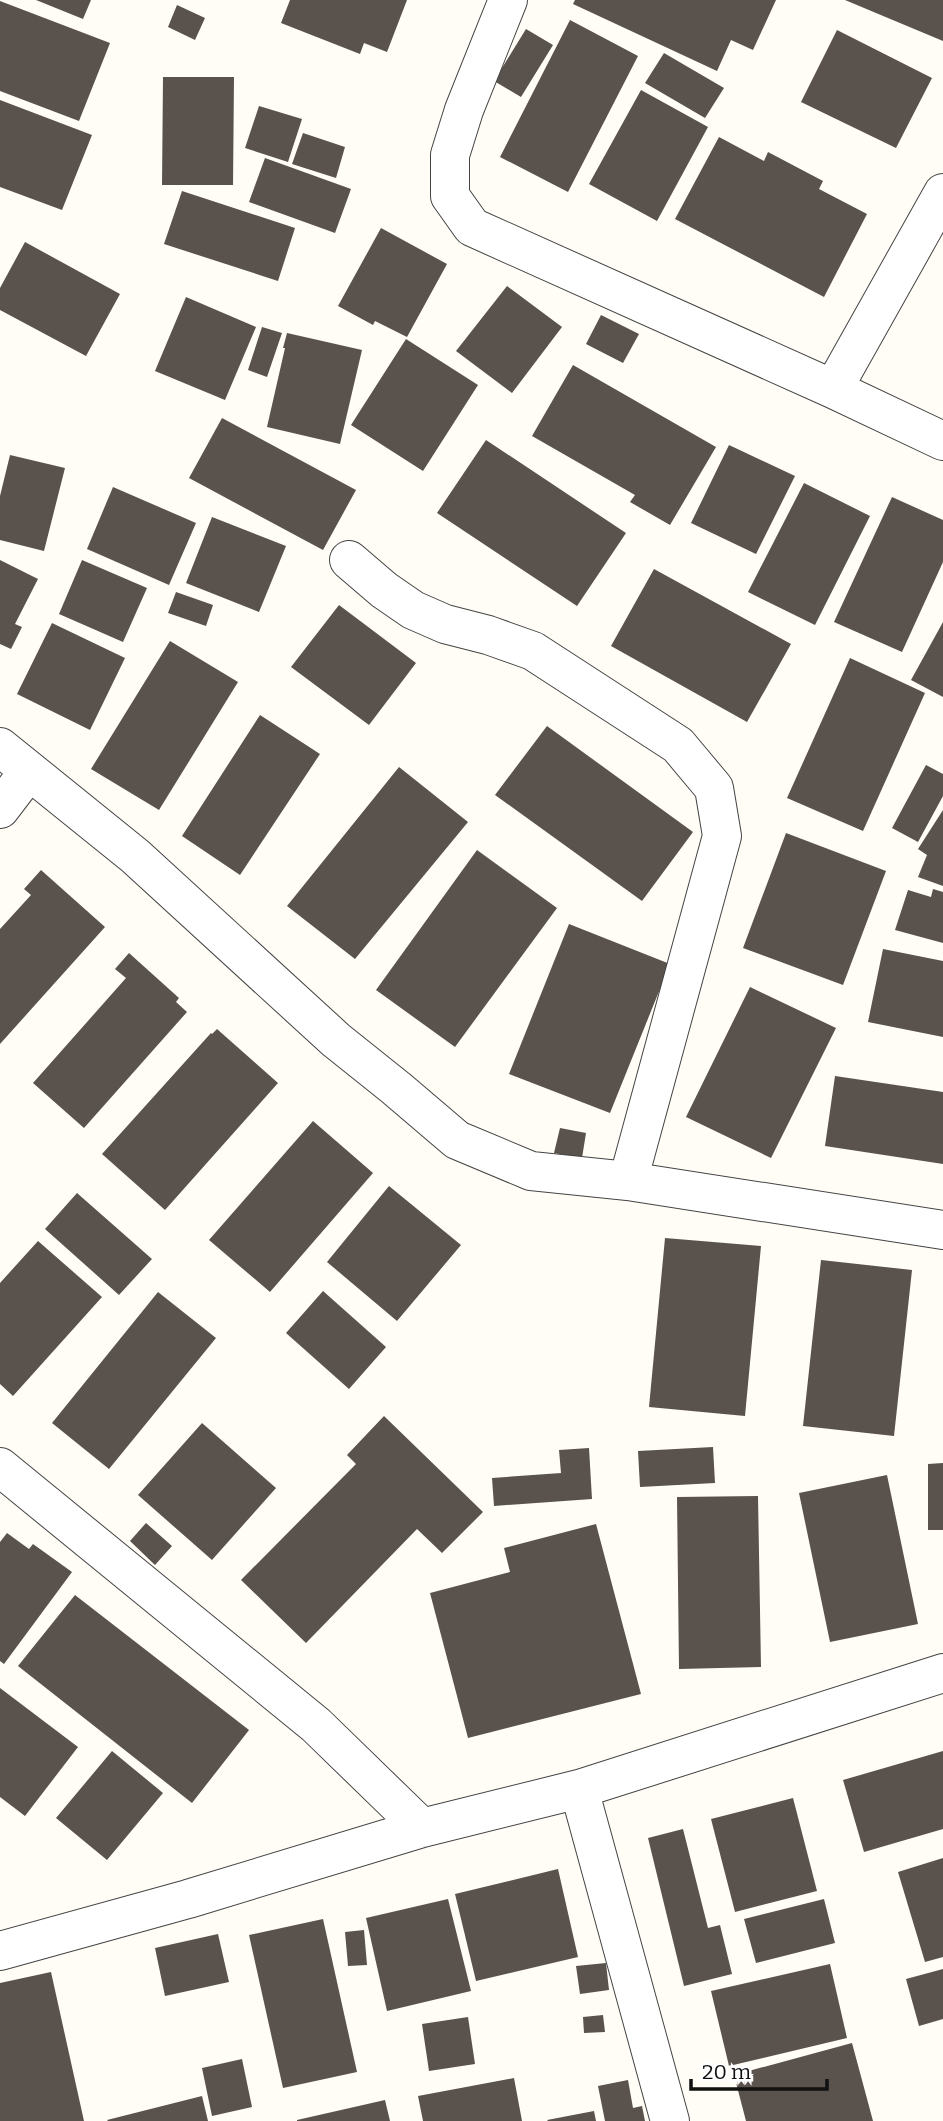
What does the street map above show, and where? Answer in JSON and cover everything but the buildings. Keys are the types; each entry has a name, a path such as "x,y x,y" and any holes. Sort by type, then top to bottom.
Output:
{"street":[{"path":"508,0 464,110 450,155 450,195 472,227 943,441"},
{"path":"833,389 943,193"},
{"path":"349,560 413,610 445,624 533,651 678,746 714,788 722,836 628,1181"},
{"path":"0,747 135,856 336,1040 457,1140 531,1171 628,1181 943,1230"},
{"path":"0,809 29,771"},
{"path":"0,1466 316,1725 422,1828"},
{"path":"0,1951 188,1899 422,1828 579,1789 943,1673"},
{"path":"579,1789 670,2121"}]}
